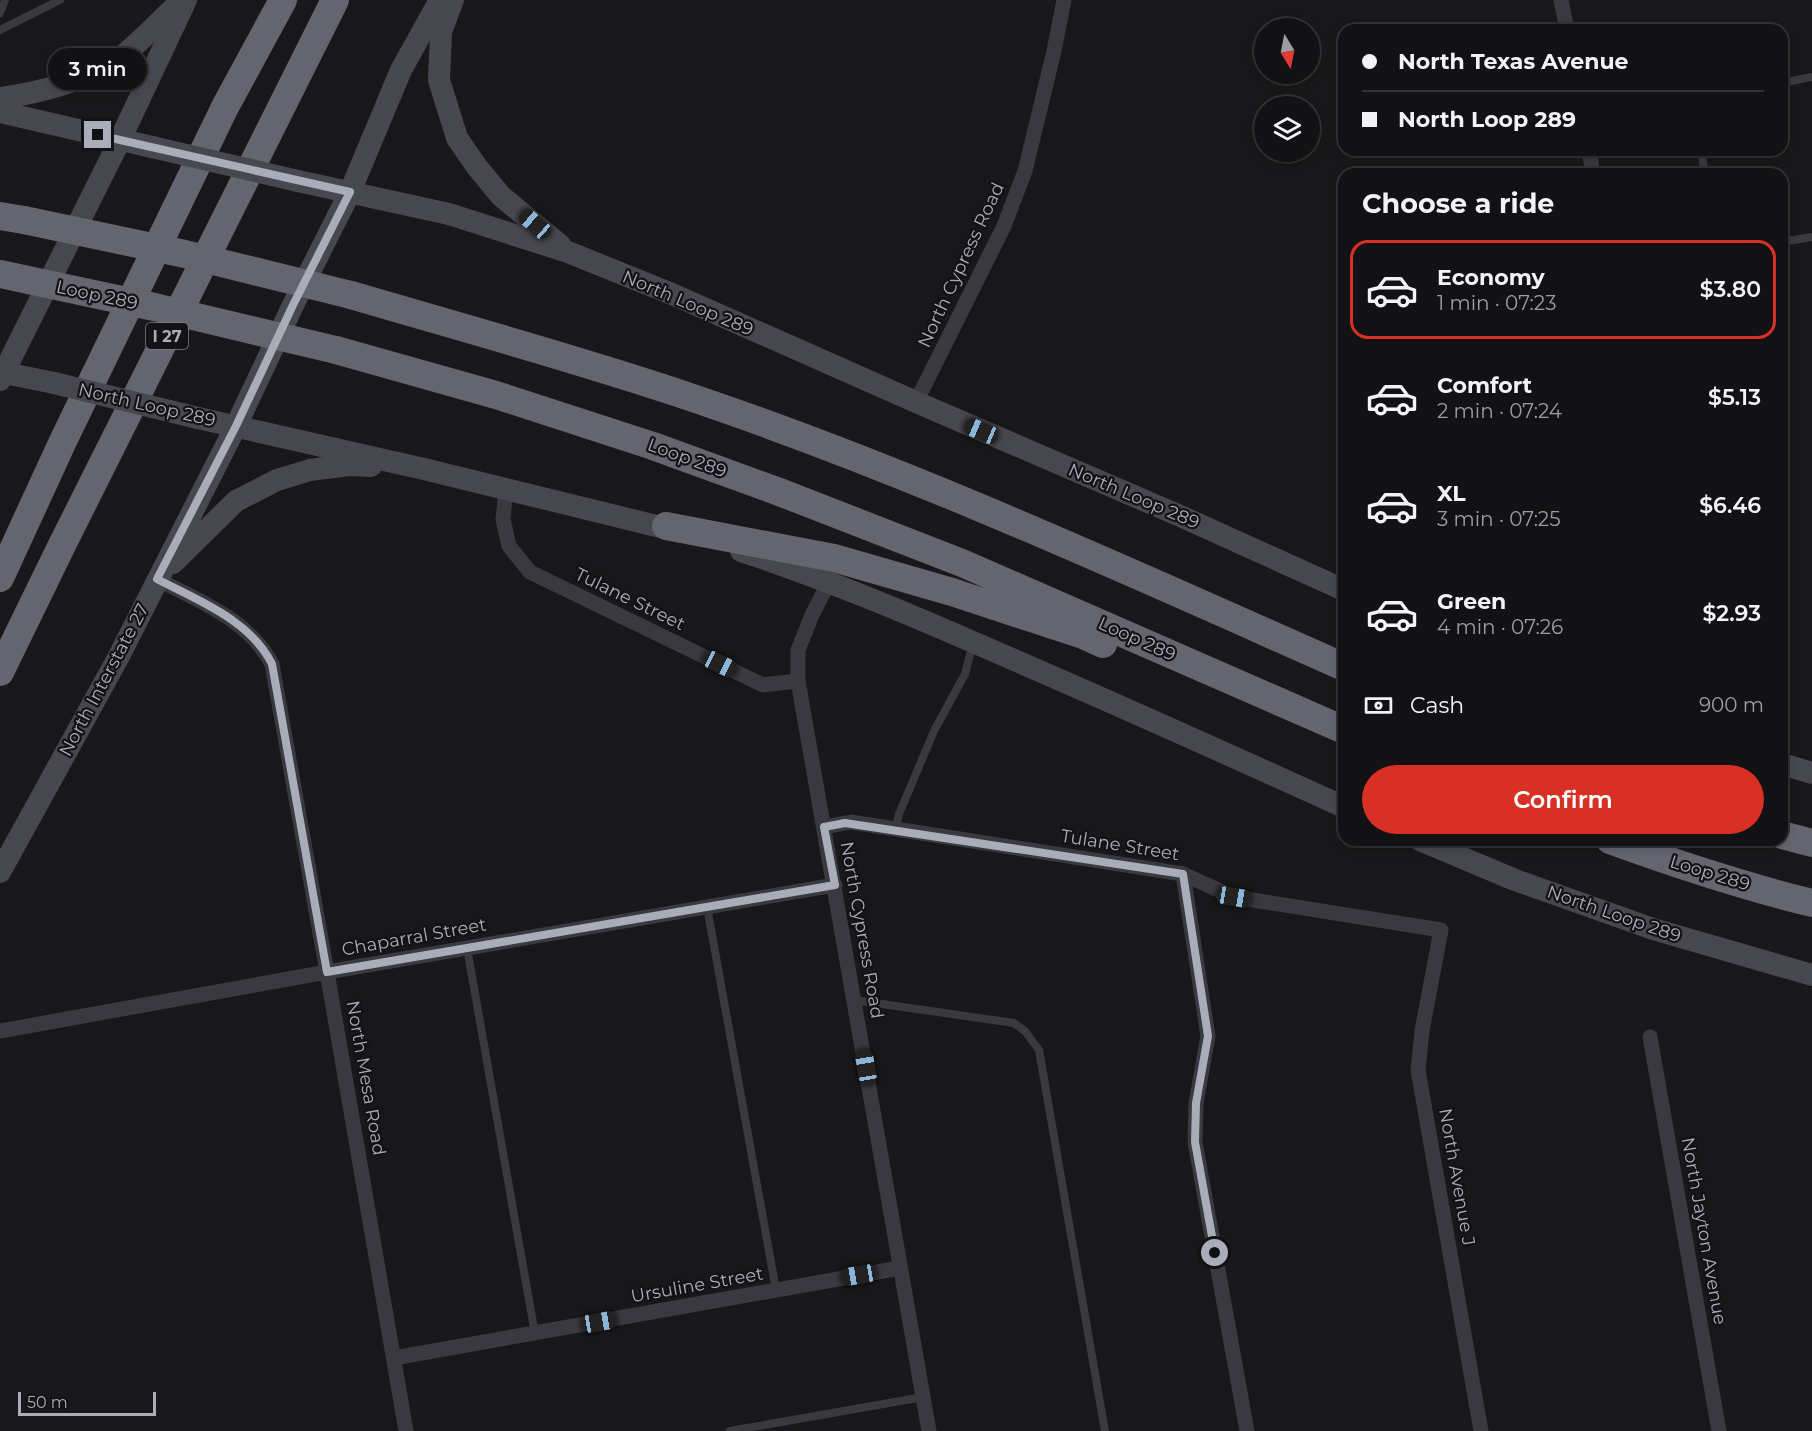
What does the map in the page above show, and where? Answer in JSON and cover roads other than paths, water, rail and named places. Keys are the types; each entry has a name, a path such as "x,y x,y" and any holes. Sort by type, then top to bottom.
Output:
{"highway":[{"path":"225,107 273,0"},
{"name":"I 27","path":"0,578 63,441 225,107 283,0"},
{"name":"I 27","path":"0,672 334,0"},
{"path":"12,218 185,254 351,295 679,393 824,446 1018,524 1338,664"},
{"name":"Loop 289","path":"0,274 159,308 336,350 496,395 653,446 962,563 1338,728"},
{"path":"666,526 834,558 931,586 1083,635 1171,673 1304,714"},
{"path":"1788,837 1812,843"},
{"name":"Loop 289","path":"1628,846 1699,870 1812,903"}],"main road":[{"path":"0,98 39,92 94,71 123,55 184,0"},
{"path":"1,375 120,140 184,0"},
{"name":"North Interstate 27","path":"0,872 118,658 236,426 350,192 401,70 440,0"},
{"path":"453,0 441,32 439,80 457,138 501,196 568,252"},
{"name":"North Loop 289","path":"0,112 448,214 568,252 672,294 1338,587"},
{"name":"North Loop 289","path":"1,375 54,383 666,526 830,582 1139,714 1338,804"},
{"path":"157,579 236,501 277,480 310,470 349,465 424,469"},
{"path":"1788,766 1812,772"},
{"name":"North Loop 289","path":"1434,846 1515,880 1653,929 1812,975"}],"street":[{"name":"North Cypress Road","path":"916,402 1004,226 1021,182 1054,51 1064,0"},
{"path":"1561,0 1566,24"},
{"name":"Tulane Street","path":"506,489 502,519 509,546 530,572 763,685 798,681"},
{"name":"North Mesa Road","path":"157,579 244,627 265,650 272,664 406,1431"},
{"name":"North Cypress Road","path":"830,582 812,615 798,650 798,681 929,1431"},
{"name":"Tulane Street","path":"824,827 851,822 1183,874 1234,897 1441,930"},
{"path":"1183,874 1208,1036 1196,1103 1195,1142 1247,1431"},
{"name":"Chaparral Street","path":"0,1031 835,885"},
{"name":"North Avenue J","path":"1441,930 1422,1031 1418,1070 1481,1431"},
{"name":"North Jayton Avenue","path":"1650,1037 1719,1431"},
{"name":"Ursuline Street","path":"394,1358 900,1268"}],"lane":[{"path":"0,13 5,0"},
{"path":"0,30 60,0"},
{"path":"1788,81 1812,77"},
{"path":"1788,241 1812,237"},
{"path":"895,829 899,814 934,731 965,674 974,642"},
{"path":"707,907 776,1290"},
{"path":"467,948 535,1334"},
{"path":"854,1000 1014,1023 1025,1031 1039,1050 1106,1431"},
{"path":"730,1431 923,1397"}]}
